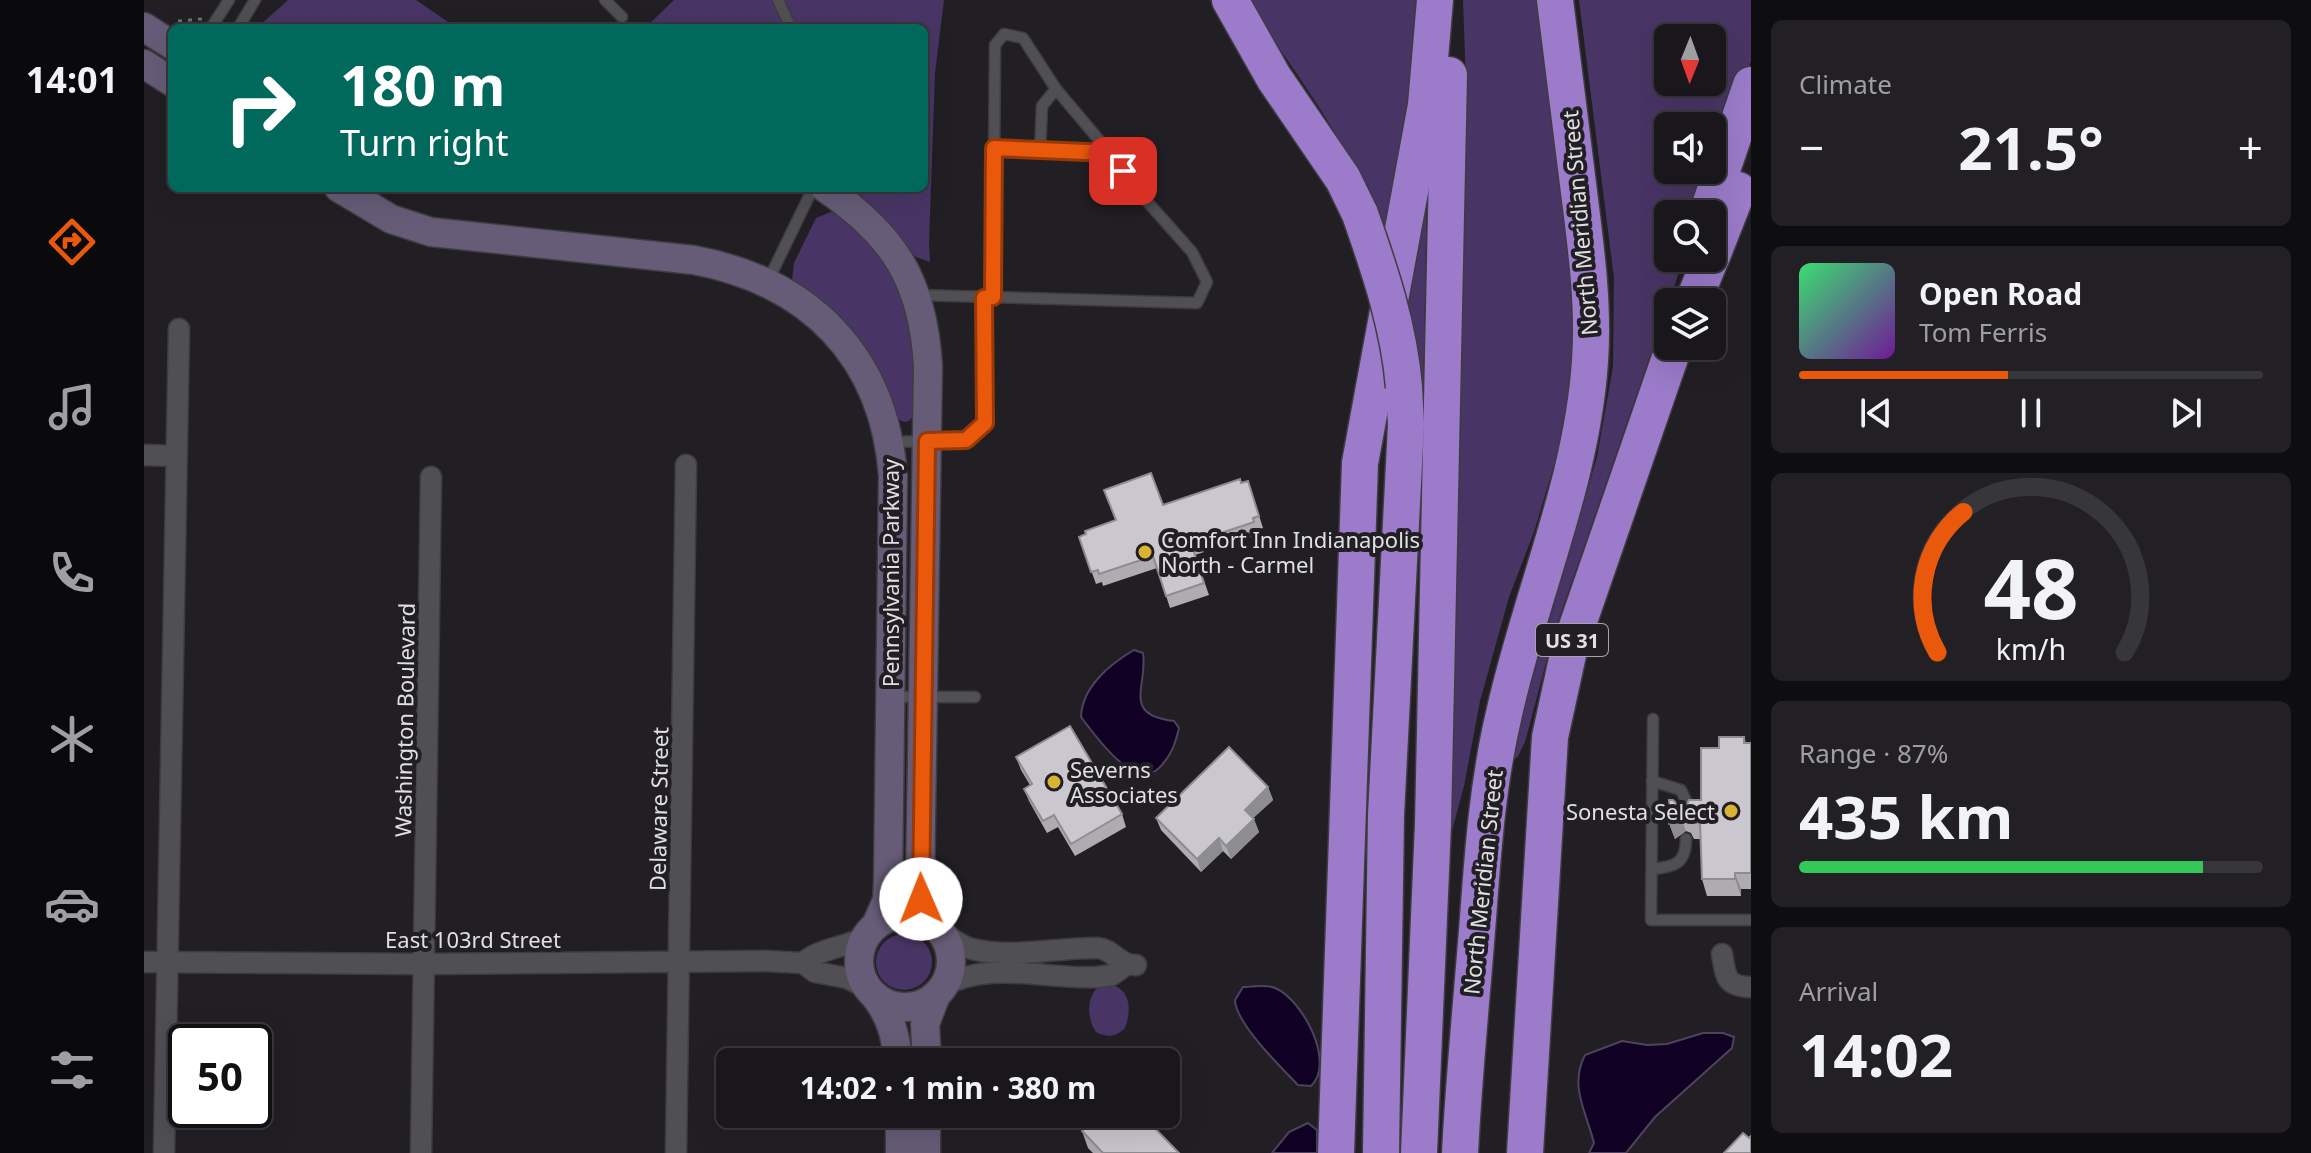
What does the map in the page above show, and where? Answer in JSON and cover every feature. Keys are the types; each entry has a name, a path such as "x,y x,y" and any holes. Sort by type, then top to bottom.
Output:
{"highway":[{"path":"1214,0 1274,78 1343,179 1360,214 1392,312 1401,352 1406,425 1386,815 1381,1153"},
{"path":"1230,0 1274,78"},
{"path":"1336,1153 1360,463 1426,105 1435,0"},
{"name":"North Meridian Street","path":"1419,1153 1433,824 1451,0"},
{"name":"North Meridian Street","path":"1460,1153 1464,1064 1483,837 1496,749 1504,710 1560,520 1584,412 1590,362 1591,309 1587,260 1555,0"},
{"path":"1712,200 1751,85"},
{"path":"1726,221 1751,156"},
{"name":"US 31","path":"1536,1153 1537,926 1550,737 1569,650 1668,360"},
{"path":"1359,1153 1372,939 1386,815"},
{"path":"1478,917 1481,1153"},
{"path":"1525,1153 1537,926"}],"main road":[{"path":"144,27 168,42"},
{"path":"144,64 168,79"},
{"name":"Pennsylvania Parkway","path":"346,192 391,219 431,232 694,260 726,267 767,282 821,317 849,347 874,393 888,442 893,476 887,900 872,930"},
{"name":"Pennsylvania Parkway","path":"830,192 862,215 884,237 899,261 916,296 927,347 920,887 923,908 937,928"},
{"path":"897,1048 889,1017 862,979 858,957 872,930 894,916 911,915 937,928 945,939 951,957 948,977 925,1024 926,1048"},
{"path":"871,992 892,1005 910,1007 940,990"},
{"path":"900,1128 900,1153"},
{"path":"926,1128 926,1153"}],"street":[{"path":"164,1153 179,329"},
{"path":"144,455 176,456"},
{"name":"Delaware Street","path":"676,1153 686,465"},
{"name":"Washington Boulevard","path":"421,1153 431,477"},
{"path":"937,928 962,945 981,950 1057,952 1104,949 1131,965 1112,975 1098,977 984,972 961,977 940,990"},
{"name":"East 103rd Street","path":"803,963 812,955 847,946 872,930"},
{"path":"1722,954 1730,983 1751,987"},
{"name":"East 103rd Street","path":"144,962 803,963 815,972 847,978 871,992"}],"lane":[{"path":"214,24 229,0"},
{"path":"240,24 255,0"},
{"path":"605,0 622,17"},
{"path":"778,0 789,24"},
{"path":"888,442 966,440 985,423 988,298 994,148 995,45 1004,34 1023,38 1056,89 1136,189 1192,252 1207,282 1197,303 988,298 916,296"},
{"path":"1040,150 1042,106 1056,89"},
{"path":"994,148 1110,153"},
{"path":"767,282 811,192"},
{"path":"891,696 975,697"},
{"path":"1653,719 1651,920 1751,920"},
{"path":"1652,781 1681,790 1687,816"},
{"path":"1652,869 1669,868 1680,863 1685,855 1686,839"}],"shaded area":[{"path":"288,0 416,0 451,24 261,24"},
{"path":"674,0 944,0 935,73 930,262 916,257 854,192 928,192 928,24 649,24"},
{"path":"1246,0 1419,0 1411,88 1384,232 1340,141"},
{"path":"1463,0 1539,0 1577,321 1565,428 1534,532 1509,597 1480,701 1464,786 1450,838 1466,83"},
{"path":"1579,0 1751,0 1751,61 1726,133 1726,112 1654,112 1654,184 1708,184 1703,200 1654,200 1654,272 1679,272 1674,288 1654,288 1654,345 1553,636 1525,742 1512,762 1521,718 1597,457 1613,367 1614,278"},
{"path":"1427,177 1423,413 1419,412 1402,287"},
{"path":"833,211 843,212 891,264 913,322 916,413 909,421 892,416 792,280 794,263 816,218"},
{"path":"1134,650 1143,653 1142,706 1158,718 1174,721 1179,728 1167,759 1149,773 1138,773 1116,758 1081,717 1092,686 1107,669"},
{"path":"904,934 924,942 932,962 924,982 904,990 884,982 876,962 884,942"},
{"path":"1103,984 1119,988 1127,998 1129,1012 1125,1028 1111,1036 1096,1032 1089,1013 1093,993"},
{"path":"1243,987 1275,988 1296,1005 1305,1018 1318,1047 1320,1062 1318,1075 1311,1086 1298,1085 1251,1033 1237,1010 1235,1000"},
{"path":"1703,1033 1723,1033 1734,1037 1732,1048 1655,1117 1626,1153 1589,1153 1594,1143 1579,1088 1580,1066 1585,1055 1622,1041 1667,1044"},
{"path":"1308,1123 1317,1130 1317,1153 1272,1153 1289,1132"}],"building":[{"name":"Comfort Inn Indianapolis North - Carmel","path":"1151,473 1163,505 1240,479 1241,483 1248,481 1259,516 1253,518 1254,522 1191,543 1204,583 1166,596 1153,556 1099,574 1098,570 1091,572 1079,537 1086,534 1085,531 1116,520 1104,490"},
{"path":"1070,726 1122,814 1071,844 1054,815 1043,821 1024,789 1032,784 1016,757"},
{"name":"Sonesta Select","path":"1719,737 1744,737 1744,743 1751,743 1751,873 1735,873 1735,879 1702,879 1700,823 1688,823 1680,815 1669,823 1669,800 1681,808 1689,800 1701,800 1701,748 1719,748"},
{"path":"1229,747 1268,787 1245,810 1254,819 1226,846 1219,838 1197,859 1156,818"},
{"path":"1086,1128 1155,1128 1179,1153 1103,1153 1082,1131"},
{"path":"1743,1133 1749,1138 1751,1136 1751,1153 1724,1153"}],"place":[{"name":"Comfort Inn Indianapolis North - Carmel","path":"1145,552"},
{"name":"Severns Associates","path":"1054,782"},
{"name":"Sonesta Select","path":"1731,811"}],"route":[{"path":"921,899 927,441 966,440 985,423 984,298 993,297 994,148 1110,153 1123,171"}]}
